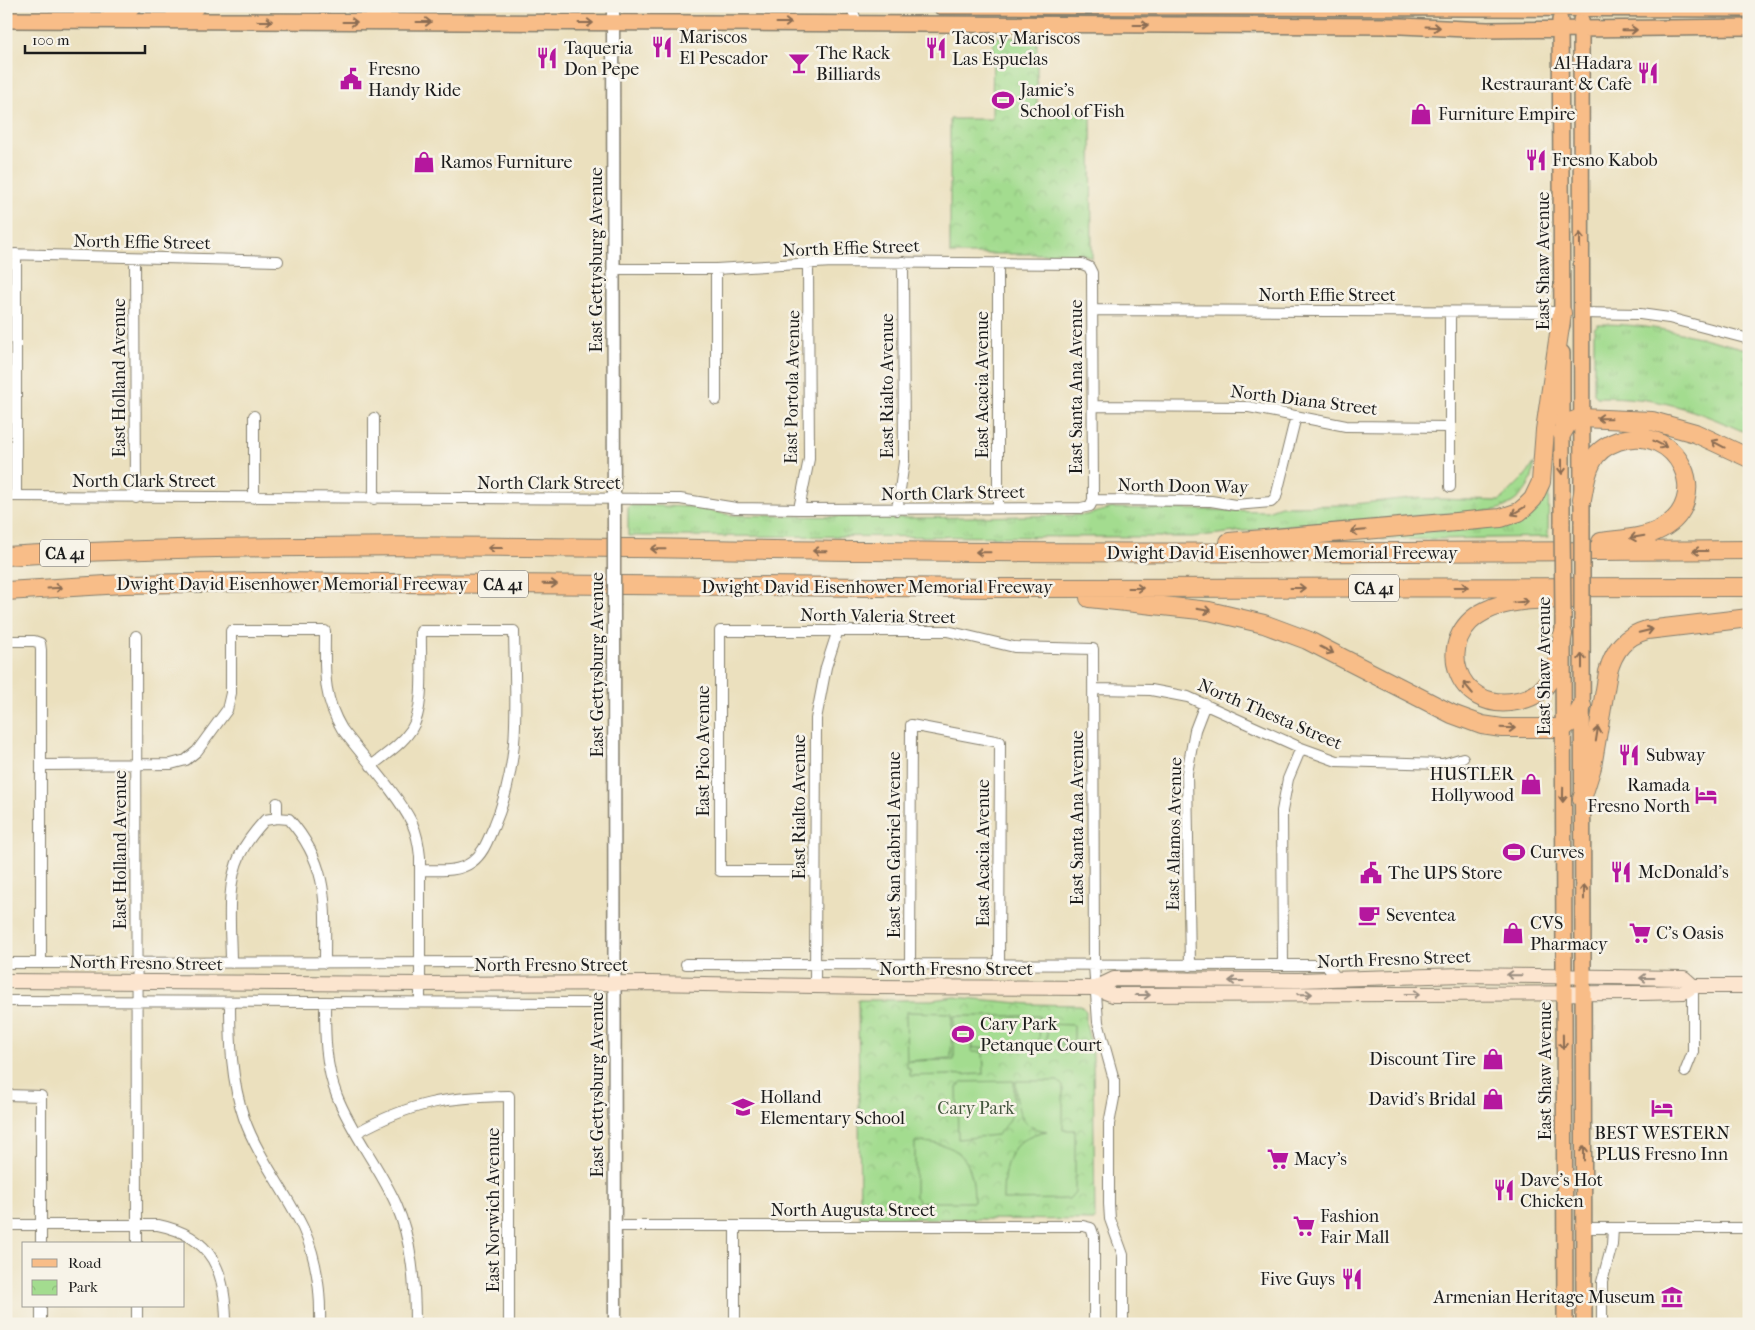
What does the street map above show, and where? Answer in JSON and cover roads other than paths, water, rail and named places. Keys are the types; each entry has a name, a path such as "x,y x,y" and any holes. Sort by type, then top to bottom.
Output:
{"highway":[{"path":"1032,553 1252,541 1510,516 1519,512 1533,499 1541,482 1545,430 1562,313"},
{"path":"1562,433 1568,423 1581,418 1635,418 1670,424 1702,436 1749,458"},
{"path":"1343,553 1489,545 1572,544 1645,536 1665,527 1678,514 1686,491 1685,472 1678,457 1664,445 1649,439 1624,439 1602,449 1592,461 1582,499"},
{"path":"6,545 124,549"},
{"name":"Dwight David Eisenhower Memorial Freeway","path":"6,556 124,549 274,546 1032,553 1749,550"},
{"name":"Dwight David Eisenhower Memorial Freeway","path":"6,592 123,584 264,582 999,588 1749,587"},
{"path":"999,588 1193,608 1248,620 1307,640 1440,708 1472,722 1502,728 1563,728 1575,719 1582,706"},
{"path":"1563,634 1559,655 1549,679 1542,689 1527,699 1505,703 1488,702 1474,695 1461,678 1456,651 1460,636 1475,616 1497,606 1539,600 1749,592"},
{"path":"1582,799 1592,767 1608,672 1611,661 1622,644 1633,635 1647,630 1749,618"}],"main road":[{"path":"71,20 78,15 87,13 126,12 133,6"},
{"path":"140,21 142,14 149,12 189,12 198,6"},
{"path":"940,6 1749,9"},
{"path":"1264,25 1274,18 1321,17 1331,7"},
{"path":"1332,26 1336,18 1340,16 1416,16 1432,8"},
{"name":"East Shaw Avenue","path":"1560,8 1565,1324"},
{"path":"1581,8 1580,313 1584,1318"},
{"path":"6,20 1264,25 1560,30 1749,28"},
{"path":"1562,254 1571,265 1572,309 1580,313"},
{"path":"1562,313 1566,314 1571,323 1572,348 1581,418"},
{"name":"North Fresno Street","path":"1095,988 1114,980 1337,979 1463,975 1684,978 1693,986"},
{"path":"1347,994 1357,987 1394,984 1398,977"},
{"name":"North Fresno Street","path":"6,981 420,984 615,983 815,987 1095,988 1114,995 1584,994 1684,992 1693,986 1749,986"},
{"path":"1564,1150 1574,1181 1574,1220 1576,1224 1584,1228"},
{"path":"1565,1221 1570,1225 1574,1234 1574,1273 1584,1318"}],"street":[{"path":"374,6 375,22"},
{"name":"East Gettysburg Avenue","path":"613,6 615,1324"},
{"path":"851,6 857,23"},
{"path":"1092,7 1092,24"},
{"path":"11,254 11,496"},
{"name":"North Effie Street","path":"11,254 135,259 278,261"},
{"name":"East Holland Avenue","path":"135,259 136,498"},
{"name":"North Effie Street","path":"614,269 716,269 903,262 1082,264 1089,267"},
{"name":"East Rialto Avenue","path":"896,510 904,462 903,262"},
{"name":"East Acacia Avenue","path":"998,263 998,508"},
{"name":"East Portola Avenue","path":"799,509 809,459 808,265"},
{"name":"East Santa Ana Avenue","path":"1089,267 1092,273 1093,310 1091,503"},
{"path":"716,269 716,400"},
{"name":"North Effie Street","path":"1093,310 1562,313"},
{"path":"1450,312 1450,487"},
{"path":"1580,313 1640,314 1669,318 1749,339"},
{"name":"North Diana Street","path":"1093,406 1249,407 1322,423 1355,426 1450,427"},
{"path":"254,416 254,498"},
{"name":"North Doon Way","path":"1091,503 1212,501 1235,504 1271,502 1276,496 1296,416"},
{"path":"374,418 374,499"},
{"name":"North Clark Street","path":"11,496 680,499 736,508 896,510 998,508 1091,503"},
{"name":"East Rialto Avenue","path":"815,987 816,719 826,667 838,630"},
{"path":"41,765 171,764 186,760 198,751 227,710 231,693 231,631 325,632 325,675 328,702 342,729 413,824 418,841 420,870 420,1002"},
{"path":"370,766 402,741 412,729 418,714 421,631 514,631 515,743 513,764 504,802 485,846 471,862 448,870 420,870"},
{"name":"North Valeria Street","path":"720,631 947,631 1014,647 1093,649"},
{"name":"East Pico Avenue","path":"720,631 720,871 815,871"},
{"name":"East Holland Avenue","path":"136,636 137,1242"},
{"path":"6,641 34,641 40,643 42,962"},
{"name":"East Santa Ana Avenue","path":"1093,649 1095,988 1098,1022 1114,1080 1114,1098 1109,1124 1109,1204 1110,1219 1123,1254 1123,1324"},
{"name":"North Thesta Street","path":"1094,690 1168,692 1205,704 1323,757 1350,763 1443,764 1463,758"},
{"name":"East Alamos Avenue","path":"1190,966 1187,773 1195,730 1205,704"},
{"name":"East San Gabriel Avenue","path":"910,964 910,725 1000,742"},
{"name":"East Acacia Avenue","path":"999,964 1000,742"},
{"path":"1283,965 1282,811 1288,778 1301,748"},
{"path":"277,803 277,818"},
{"path":"231,963 230,904 239,856 264,820 277,818 288,819 302,834 314,855 322,879 325,906 325,963"},
{"name":"North Fresno Street","path":"6,963 507,962"},
{"path":"686,964 1327,965 1337,979"},
{"path":"1685,1072 1693,1052 1693,986"},
{"path":"6,1001 594,1003"},
{"path":"230,1002 230,1042 238,1096 258,1150 296,1216 311,1247 320,1286 320,1324"},
{"path":"325,1002 325,1042 329,1070 337,1095 396,1204 405,1230 414,1281 415,1324"},
{"path":"6,1096 41,1096 41,1242"},
{"name":"East Norwich Avenue","path":"356,1133 385,1117 425,1102 452,1098 509,1096 509,1324"},
{"path":"6,1225 158,1225 176,1229 191,1237 203,1248 216,1265 224,1284 226,1324"},
{"name":"North Augusta Street","path":"615,1226 1083,1226 1091,1228 1094,1237 1094,1324"},
{"path":"735,1226 735,1324"},
{"path":"1584,1228 1749,1228"},
{"path":"1602,1324 1602,1282 1612,1245 1614,1228"},
{"path":"41,1308 41,1324"},
{"path":"137,1308 137,1324"}],"place":[{"name":"Mariscos El Pescador","path":"662,47"},
{"name":"Tacos y Mariscos Las Espuelas","path":"936,48"},
{"name":"Taqueria Don Pepe","path":"547,58"},
{"name":"The Rack Billiards","path":"799,63"},
{"name":"Al-Hadara Restraurant & Cafe","path":"1648,73"},
{"name":"Fresno Handy Ride","path":"351,79"},
{"name":"Jamie's School of Fish","path":"1003,100"},
{"name":"Furniture Empire","path":"1421,114"},
{"name":"Fresno Kabob","path":"1536,160"},
{"name":"Ramos Furniture","path":"424,162"},
{"name":"Subway","path":"1629,755"},
{"name":"HUSTLER Hollywood","path":"1531,784"},
{"name":"Ramada Fresno North","path":"1706,795"},
{"name":"Curves","path":"1514,852"},
{"name":"McDonald's","path":"1621,872"},
{"name":"The UPS Store","path":"1371,873"},
{"name":"Seventea","path":"1369,915"},
{"name":"CVS Pharmacy","path":"1513,933"},
{"name":"C's Oasis","path":"1640,933"},
{"name":"Cary Park Petanque Court","path":"963,1034"},
{"name":"Discount Tire","path":"1493,1059"},
{"name":"David's Bridal","path":"1493,1099"},
{"name":"Holland Elementary School","path":"743,1107"},
{"name":"BEST WESTERN PLUS Fresno Inn","path":"1662,1108"},
{"name":"Macy's","path":"1278,1159"},
{"name":"Dave's Hot Chicken","path":"1504,1190"},
{"name":"Fashion Fair Mall","path":"1304,1226"},
{"name":"Five Guys","path":"1352,1279"},
{"name":"Armenian Heritage Museum","path":"1672,1297"}],"park label":[{"name":"Cary Park","path":"976,1108"}]}
